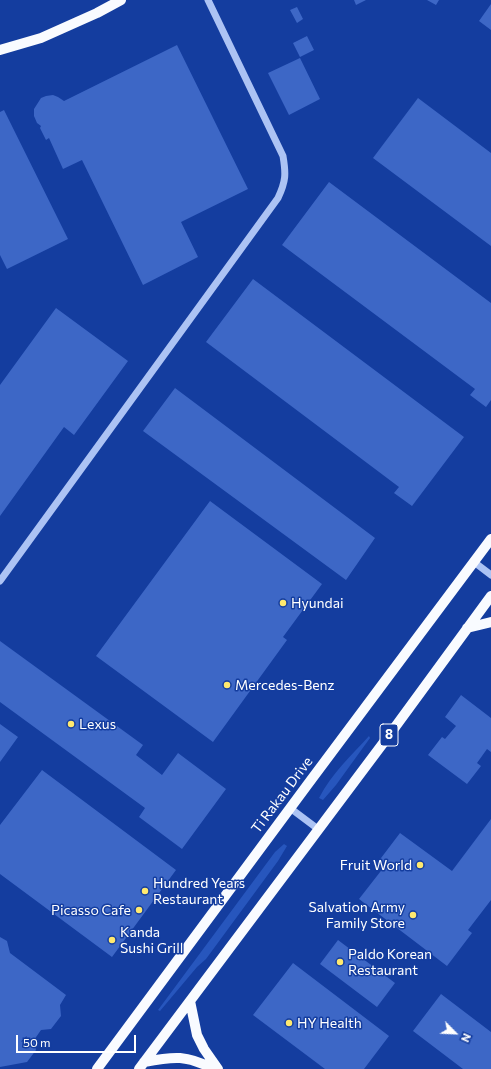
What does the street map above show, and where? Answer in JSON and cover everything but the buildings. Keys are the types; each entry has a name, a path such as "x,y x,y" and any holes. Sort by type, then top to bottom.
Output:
{"main road":[{"path":"0,50 41,38 122,0"},
{"name":"Ti Rakau Drive","path":"97,1069 491,539"},
{"name":"8","path":"142,1065 491,596"},
{"path":"467,628 491,622"},
{"path":"190,1001 197,1035 204,1049 218,1069"},
{"path":"142,1065 171,1057 198,1061 214,1069"}],"street":[{"path":"0,581 274,204 283,187 286,172 283,156 208,0"},
{"path":"474,562 491,575"},
{"path":"290,808 318,829"}],"shaded area":[{"path":"369,736 370,738 336,785 323,800 319,798 324,789 348,758"},
{"path":"284,844 287,846 278,861 206,959 197,967 160,1011 158,1010 275,852"}],"place":[{"name":"Hyundai","path":"283,603"},
{"name":"Mercedes-Benz","path":"227,685"},
{"name":"Lexus","path":"71,724"},
{"name":"Fruit World","path":"420,865"},
{"name":"Hundred Years Restaurant","path":"145,891"},
{"name":"Picasso Cafe","path":"139,910"},
{"name":"Salvation Army Family Store","path":"413,915"},
{"name":"Kanda Sushi Grill","path":"112,940"},
{"name":"Paldo Korean Restaurant","path":"340,962"},
{"name":"HY Health","path":"289,1023"}]}
